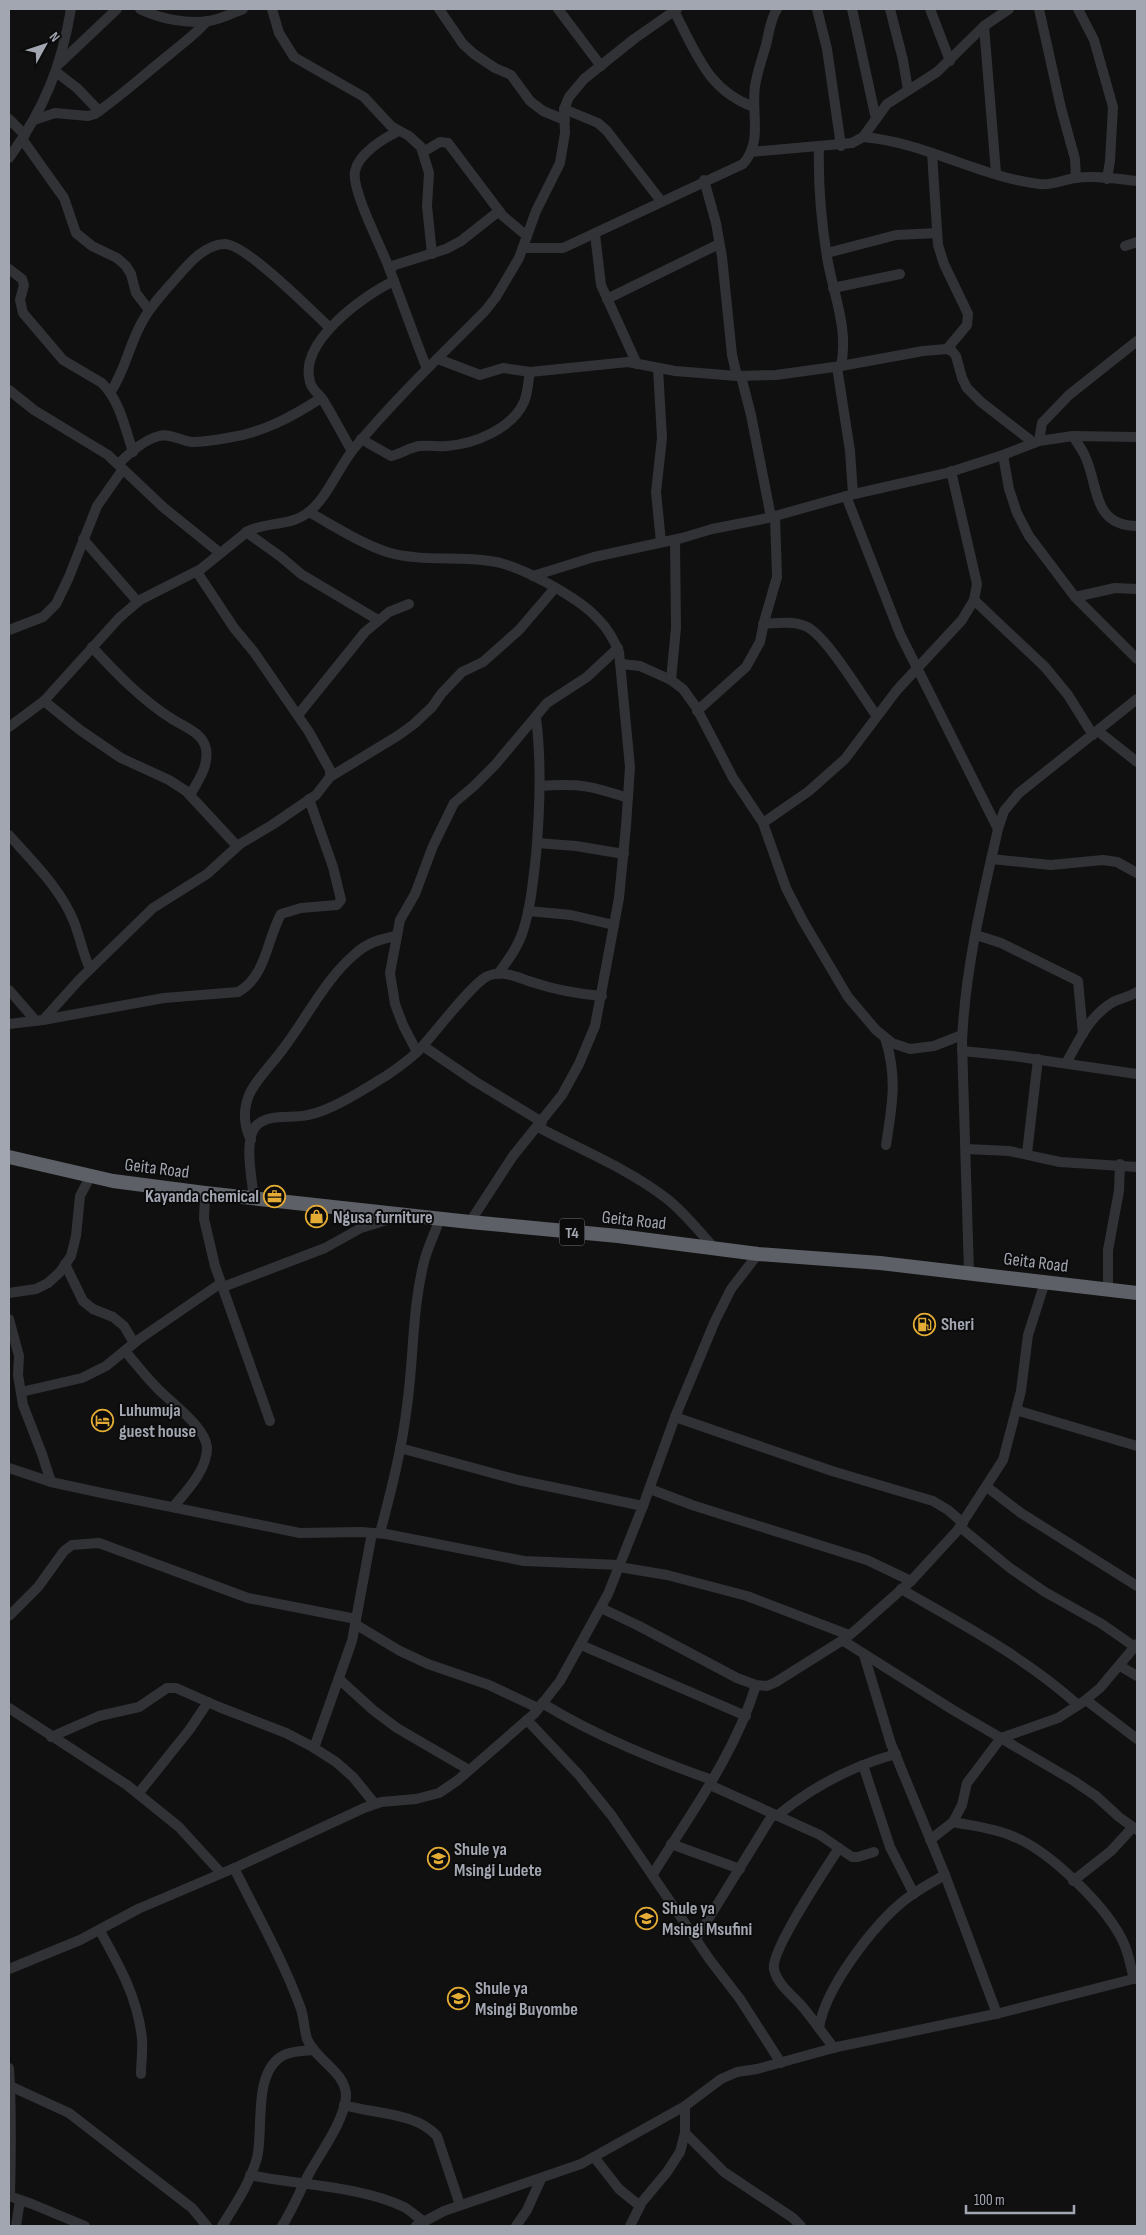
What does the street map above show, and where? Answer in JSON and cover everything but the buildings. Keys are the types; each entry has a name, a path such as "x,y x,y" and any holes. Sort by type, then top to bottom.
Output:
{"highway":[{"name":"Geita Road","path":"9,1157 90,1176 205,1193 440,1219 618,1236 758,1254 969,1273 1137,1293"}],"street":[{"path":"9,158 34,120 57,68 71,9"},
{"path":"57,68 117,9"},
{"path":"140,9 154,15 172,19 207,21 243,9"},
{"path":"272,9 279,32 294,57 364,98 385,121 416,140 423,152 429,173 428,206 432,254"},
{"path":"439,9 463,44 474,54 495,68 511,75 530,101 543,111 565,120"},
{"path":"558,9 601,66"},
{"path":"657,9 662,20"},
{"path":"522,248 563,248 704,180 743,164 751,152 756,132 755,86 776,9"},
{"path":"817,9 826,49 841,146"},
{"path":"852,9 876,119"},
{"path":"890,9 903,60 908,90"},
{"path":"930,9 950,61"},
{"path":"751,152 841,146 863,137 886,104 924,81 950,61 984,26 1009,9"},
{"path":"1038,9 1046,35 1061,108 1075,159 1076,178"},
{"path":"1078,9 1094,40 1112,100 1113,121 1107,179"},
{"path":"9,727 44,700 119,618 138,602 161,588 197,572 246,532 257,527 291,521 309,512 361,440 427,369 485,311 496,296 511,273 536,211 560,164 564,146 564,109 574,89 601,66 634,39 676,10 712,80 729,96 754,107"},
{"path":"34,120 55,113 88,116 99,111 143,78 168,55 190,40 207,21"},
{"path":"984,26 996,173"},
{"path":"57,68 99,111"},
{"path":"564,109 598,123 607,131 661,201"},
{"path":"9,119 24,137 64,198 76,233 92,246 117,258 126,266 131,274 136,293 149,310"},
{"path":"399,130 384,138 366,154 356,169 355,174 360,198 390,269 427,369"},
{"path":"863,137 902,143 996,173 1040,184 1050,184 1076,178 1137,181"},
{"path":"423,152 440,142 448,143 481,184 499,211 514,227 527,236"},
{"path":"819,146 820,198 826,253 840,311 844,341 839,366 850,452 850,495 900,634 998,829"},
{"path":"932,153 938,233 944,264 968,314 967,324 947,350"},
{"path":"697,711 746,667 760,642 763,624 777,577 773,516 751,415 732,355 720,244 704,180"},
{"path":"390,269 395,265 432,254 461,241 499,211"},
{"path":"826,253 896,235 938,233"},
{"path":"595,234 599,272 607,299 637,364"},
{"path":"1125,246 1137,242"},
{"path":"110,392 124,369 132,341 149,310 193,260 204,251 224,244 234,245 258,262 330,328"},
{"path":"607,299 720,244"},
{"path":"9,269 22,279 24,285 20,300 22,313 63,360 102,383 110,392 118,407 133,452"},
{"path":"833,288 900,274"},
{"path":"352,451 310,383 309,367 322,336 362,299 394,281"},
{"path":"1036,442 1042,423 1070,395 1137,341"},
{"path":"438,359 480,375 503,368 530,372 628,362 658,368 739,376 776,375 878,358 947,350 952,351 956,356 962,378 968,388 981,402 1036,442"},
{"path":"658,368 662,438 656,492 660,542"},
{"path":"361,440 391,456 414,447 461,444 486,435 510,422 516,414 524,402 530,372"},
{"path":"9,390 34,410 96,447 120,466 163,507 220,553"},
{"path":"9,630 43,616 56,604 69,578 97,506 120,466 133,452 149,440 166,435 190,442 229,438 256,432 282,422 321,398"},
{"path":"1073,436 1085,456 1097,499 1106,515 1113,521 1128,526 1137,526"},
{"path":"533,576 594,557 675,540 712,529 773,516 951,471 1003,455 1036,442 1073,436 1137,437"},
{"path":"1003,455 1009,489 1017,513 1029,536 1074,598 1137,659"},
{"path":"762,822 828,777 846,759 876,715 962,620 974,600 977,584 951,471"},
{"path":"309,512 388,552 423,558 491,561 511,566 571,596 598,618 618,648 630,767 624,854 614,925 595,1026 579,1064 562,1095 513,1156 470,1222"},
{"path":"246,532 281,557 300,574 378,620"},
{"path":"83,539 138,602"},
{"path":"671,680 676,628 675,540"},
{"path":"39,1021 152,908 207,874 237,846 310,799 326,785 330,777 330,770 298,716 254,652 234,628 197,572"},
{"path":"330,777 414,724 432,707 442,693 462,672 483,662 518,630 555,588"},
{"path":"1074,598 1115,588 1137,589"},
{"path":"974,600 1045,668 1096,733 1137,762"},
{"path":"298,716 365,632 389,612 409,604"},
{"path":"763,624 795,624 812,629 840,663 876,715"},
{"path":"92,647 132,687 170,718 198,735 206,748 206,764 190,795"},
{"path":"618,648 587,677 547,703 495,765 454,803 433,846 415,894 400,920 390,972 391,986 403,1025 420,1049 468,1077 540,1124 636,1177 673,1204 714,1248"},
{"path":"621,664 640,666 671,680 683,689 733,778 762,822 786,888 803,921 848,997 876,1030 892,1043 910,1049 934,1046 962,1035"},
{"path":"969,1273 962,1051 963,1006 998,829 1004,811 1019,794 1137,699"},
{"path":"44,700 80,730 114,754 169,780 190,795 237,846"},
{"path":"498,974 512,954 523,932 532,899 540,786 540,753 536,718"},
{"path":"540,786 579,784 594,786 628,798"},
{"path":"9,1024 39,1021 132,1002 238,992 246,988 259,968 281,914 301,908 337,905 341,900 333,867 310,799"},
{"path":"9,835 35,864 67,908 90,970"},
{"path":"537,843 576,846 624,854"},
{"path":"991,859 1051,865 1104,860 1117,862 1137,873"},
{"path":"528,911 571,915 614,925"},
{"path":"976,935 1001,943 1078,981 1083,1034"},
{"path":"251,1140 247,1132 244,1114 249,1094 299,1028 337,972 354,954 367,944 379,939 396,936"},
{"path":"254,1198 250,1152 252,1132 258,1124 268,1119 308,1115 325,1109 368,1087 404,1064 420,1049 475,986 487,976 498,974 514,975 534,983 581,994 602,996"},
{"path":"9,990 39,1021"},
{"path":"1066,1063 1097,1013 1114,1001 1126,998 1137,992"},
{"path":"885,1038 893,1064 894,1080 886,1145"},
{"path":"962,1051 1038,1059 1137,1074"},
{"path":"1027,1153 1038,1059"},
{"path":"966,1149 1027,1153 1060,1162 1120,1164 1137,1167"},
{"path":"1108,1289 1108,1250 1120,1191 1120,1164"},
{"path":"9,1292 36,1289 48,1283 71,1256 76,1236 80,1196 90,1176"},
{"path":"205,1193 204,1219 222,1285 270,1421"},
{"path":"20,1392 82,1378 106,1366 134,1343 222,1285 325,1248 361,1228 403,1215"},
{"path":"314,1748 352,1641 376,1533 400,1448 408,1405 417,1303 425,1259 440,1219"},
{"path":"9,1968 100,1931 138,1909 375,1804 416,1799 439,1793 527,1720 560,1681 601,1608 650,1489 675,1417 731,1289 758,1254"},
{"path":"65,1264 82,1300 93,1309 113,1317 124,1326 134,1343"},
{"path":"601,1608 648,1630 736,1678 756,1685 767,1686 776,1682 845,1638 911,1581 961,1525 1003,1460 1021,1391 1028,1335 1045,1282"},
{"path":"9,1319 19,1356 19,1381 23,1405 51,1482"},
{"path":"125,1351 159,1390 198,1428 205,1440 207,1449 202,1467 173,1507"},
{"path":"9,1376 19,1381"},
{"path":"1016,1410 1137,1446"},
{"path":"675,1417 832,1471 933,1502 948,1510 961,1525 1038,1588 1068,1607 1102,1624 1136,1646 1100,1688 1082,1703 1058,1718 1001,1738 967,1783 962,1806 952,1822 930,1840"},
{"path":"400,1448 492,1474 643,1506"},
{"path":"9,1468 51,1482 300,1533 376,1533 524,1561 619,1566 666,1575 747,1596 845,1638 864,1655 1074,1781 1096,1796 1135,1829 1073,1881"},
{"path":"987,1487 1021,1513 1137,1586"},
{"path":"650,1489 692,1505 866,1560 911,1581"},
{"path":"9,1616 38,1587 64,1551 72,1544 84,1542 99,1543 248,1598 355,1622 400,1651 428,1664 489,1685 540,1706 580,1726 711,1782 775,1815 820,1835 852,1857 874,1852"},
{"path":"901,1589 1019,1660 1137,1739"},
{"path":"581,1645 746,1716"},
{"path":"864,1655 896,1754 946,1875 997,2014"},
{"path":"1120,1666 1137,1676"},
{"path":"339,1679 396,1728 469,1770"},
{"path":"652,1874 711,1782 746,1716 756,1685"},
{"path":"51,1737 99,1716 139,1707 171,1687 182,1689 208,1702 286,1733 314,1748 336,1762 354,1777 375,1804"},
{"path":"138,1794 190,1729 208,1702"},
{"path":"9,1708 138,1794 180,1827 221,1873"},
{"path":"527,1720 579,1774 612,1816 696,1939 740,1999 781,2063"},
{"path":"696,1939 775,1815 811,1790 834,1777 896,1754"},
{"path":"863,1765 890,1847 914,1894"},
{"path":"250,2175 362,2194 384,2200 406,2208 420,2224 460,2205 541,2179 594,2157 685,2106 721,2079 736,2072 781,2063 834,2048 997,2014 1136,1978 1124,1945 1110,1920 1044,1854 1013,1836 987,1828 952,1822"},
{"path":"671,1844 740,1869"},
{"path":"834,2048 802,2006 780,1983 773,1968 774,1956 782,1939 839,1848"},
{"path":"234,1868 271,1940 301,2010 308,2039 314,2050 336,2072 346,2087 342,2114 304,2184 294,2207 282,2226"},
{"path":"819,2028 820,2018 831,1993 851,1962 883,1922 914,1894 946,1875"},
{"path":"100,1931 126,1977 132,1993 142,2039 141,2074"},
{"path":"222,2226 242,2194 257,2158 259,2110 268,2074 284,2055 314,2050"},
{"path":"9,2068 12,2124 9,2196 85,2226"},
{"path":"10,2086 69,2113 192,2208 207,2226"},
{"path":"344,2105 416,2121 429,2128 436,2136 460,2205"},
{"path":"630,2226 640,2206 680,2152 685,2133 685,2106"},
{"path":"685,2133 724,2172 779,2208 801,2226"},
{"path":"594,2157 619,2189 640,2206"},
{"path":"516,2226 527,2210 541,2179"},
{"path":"16,2226 20,2200"}],"place":[{"name":"Kayanda chemical","path":"275,1196"},
{"name":"Ngusa furniture","path":"317,1217"},
{"name":"Sheri","path":"925,1324"},
{"name":"Luhumuja guest house","path":"103,1420"},
{"name":"Shule ya Msingi Ludete","path":"438,1859"},
{"name":"Shule ya Msingi Msufini","path":"646,1918"},
{"name":"Shule ya Msingi Buyombe","path":"459,1998"}]}
